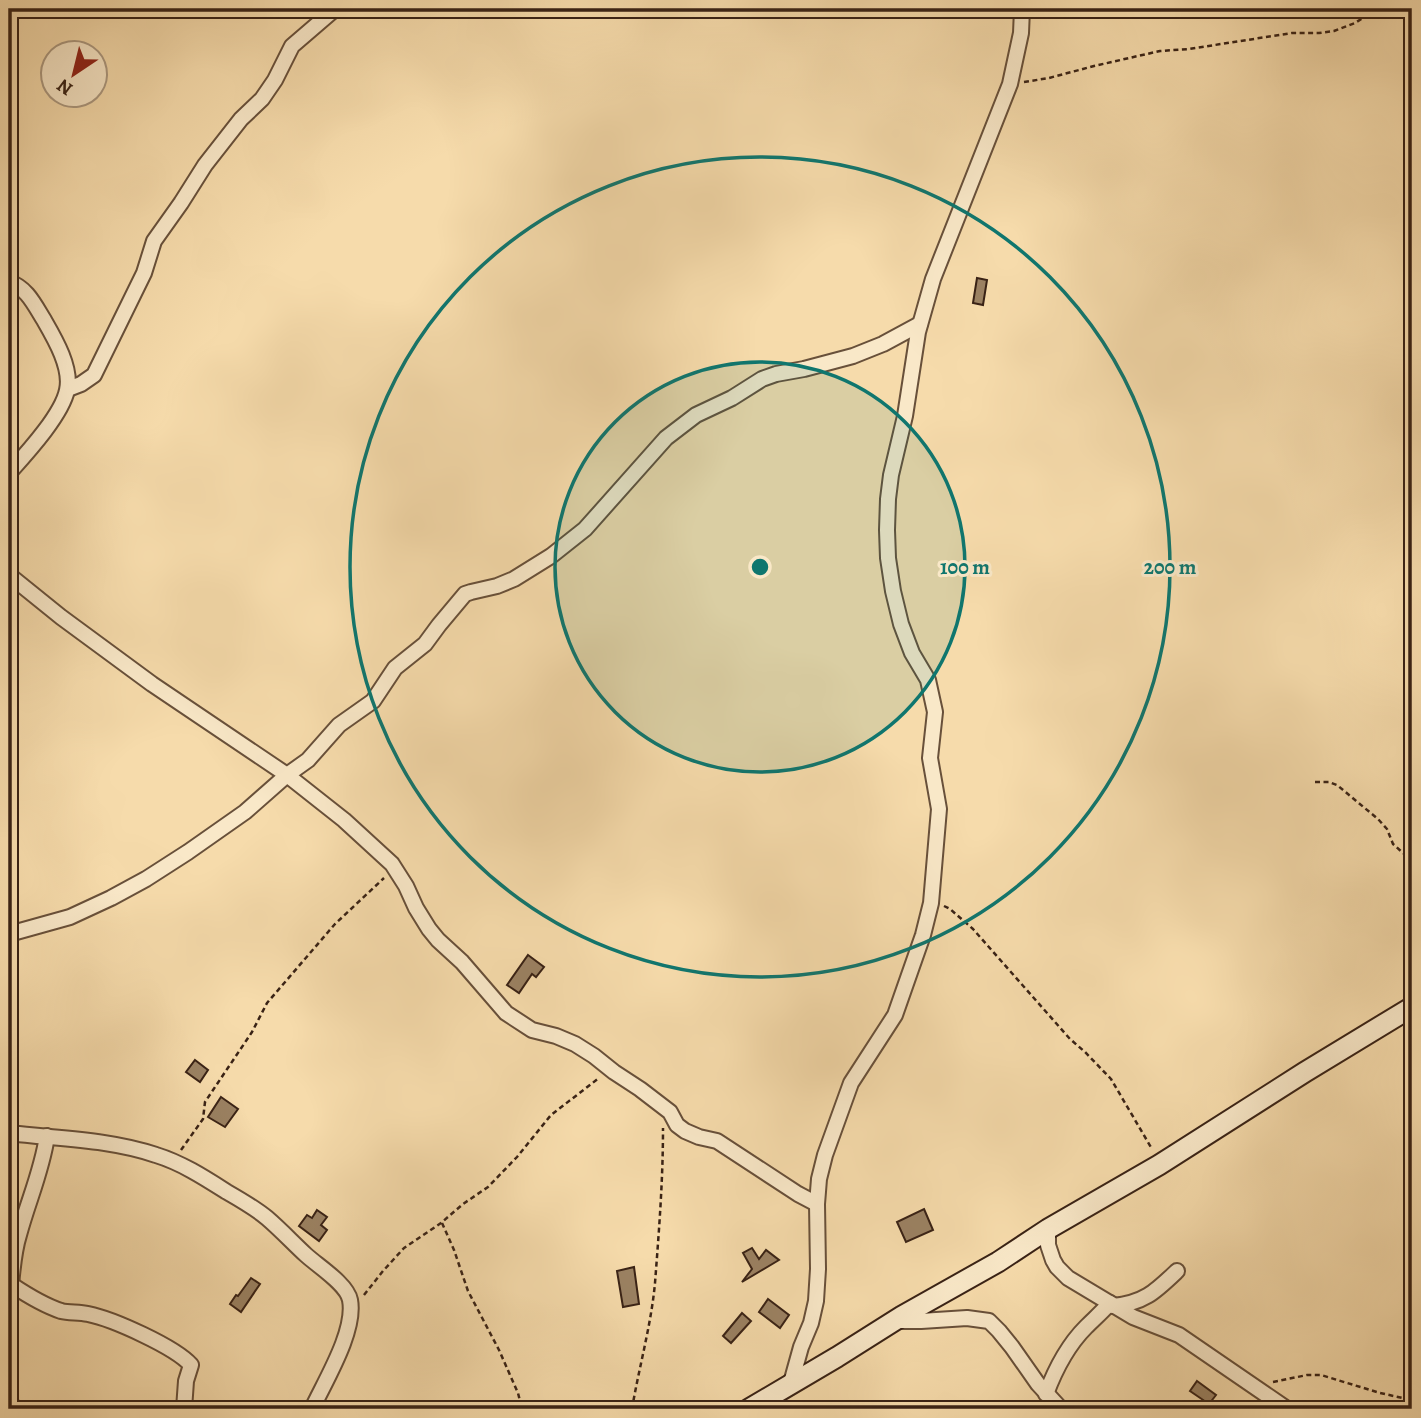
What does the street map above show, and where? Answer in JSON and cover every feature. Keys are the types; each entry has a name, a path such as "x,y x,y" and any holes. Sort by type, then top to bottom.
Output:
{"main road":[{"path":"749,1409 998,1262 1048,1228 1159,1165 1412,1007"}],"street":[{"path":"68,389 94,375 144,273 154,241 205,164 241,119 262,99 292,46 335,9"},
{"path":"791,1383 816,1301 817,1204 819,1178 825,1155 851,1083 895,1015 923,935 931,903 939,809 930,758 935,712 928,680 912,653 893,591 887,530 891,475 905,416 920,324 933,279 1010,84 1021,33 1022,9"},
{"path":"9,282 18,285 28,295 49,328 63,355 68,378 68,389 62,404 33,446 9,472"},
{"path":"9,934 70,917 146,880 245,812 308,760 339,725 373,701 395,668 425,644 465,594 514,579 551,556 585,529 666,438 696,415 732,398 762,379 853,356 883,344 920,324"},
{"path":"9,575 152,684 287,775 344,820 392,864 429,929 506,1013 532,1030 575,1044 670,1112 677,1125 685,1131 717,1141 817,1204"},
{"path":"9,1133 133,1149 173,1161 267,1217 318,1266 337,1280 350,1296 352,1312 342,1348 312,1409"},
{"path":"9,1305 18,1236 38,1181 47,1136"},
{"path":"1048,1228 1048,1245 1057,1267 1077,1285 1148,1324 1179,1335 1287,1409"},
{"path":"1046,1394 1068,1350 1085,1328 1111,1305 1132,1303 1148,1297 1177,1271"},
{"path":"12,1284 43,1304 61,1311 89,1314 103,1319 183,1356 191,1365 186,1381 184,1409"},
{"path":"894,1321 967,1318 989,1321 1046,1394 1061,1409"},
{"path":"9,1402 16,1409"}],"path":[{"path":"1010,84 1049,78 1160,51 1292,33 1334,31 1355,23 1377,9"},
{"path":"1315,782 1337,785 1378,819 1387,829 1393,844 1412,861"},
{"path":"173,1161 203,1119 205,1102 247,1040 267,1003 335,924 380,883 392,864"},
{"path":"931,903 950,909 973,929 1070,1039 1111,1079 1159,1165"},
{"path":"352,1312 393,1259 418,1237 441,1223 499,1177 562,1105 595,1081 614,1072"},
{"path":"632,1409 646,1344 655,1283 663,1148 659,1104"},
{"path":"441,1223 454,1250 468,1291 518,1393 522,1409"},
{"path":"1256,1388 1287,1378 1321,1375 1412,1400"}],"building":[{"path":"977,278 987,280 983,305 973,303"},
{"path":"528,955 544,967 536,977 532,974 519,993 507,985"},
{"path":"195,1060 208,1070 200,1082 186,1072"},
{"path":"221,1097 238,1109 225,1127 208,1117"},
{"path":"924,1209 933,1230 906,1242 897,1222"},
{"path":"317,1210 327,1217 321,1225 327,1230 319,1241 299,1226 307,1215 312,1218"},
{"path":"752,1248 759,1259 766,1250 779,1260 742,1282 752,1269 743,1253"},
{"path":"634,1267 639,1304 623,1307 617,1271"},
{"path":"251,1278 260,1284 241,1312 230,1304"},
{"path":"768,1299 789,1315 780,1328 759,1312"},
{"path":"742,1313 751,1321 731,1343 723,1336"},
{"path":"1197,1381 1216,1395 1209,1404 1190,1391"}]}
